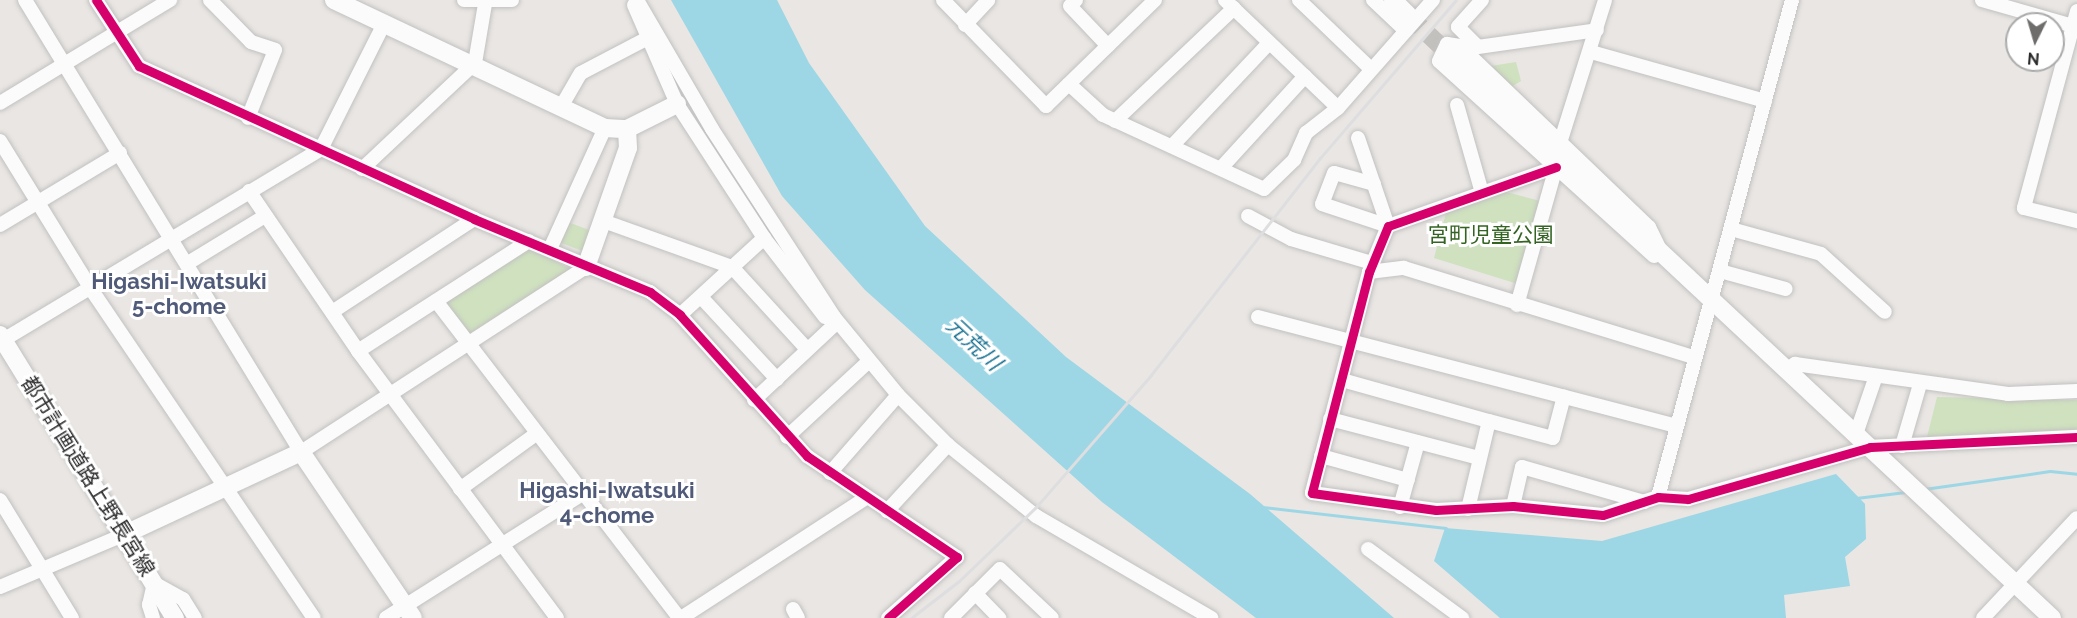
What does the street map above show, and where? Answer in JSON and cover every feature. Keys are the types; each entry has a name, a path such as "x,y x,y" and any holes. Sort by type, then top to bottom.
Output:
{"street":[{"path":"26,0 302,452 410,613"},
{"path":"96,0 139,66 248,118 474,219 650,292 680,315 787,436 830,473 957,557 888,618"},
{"path":"0,103 117,35 170,0"},
{"path":"210,0 251,42 275,50 248,118"},
{"path":"334,0 475,63 604,128 627,129 677,104"},
{"path":"464,0 485,4 512,0"},
{"path":"632,0 677,104 764,238 832,327 850,338"},
{"path":"637,0 712,129 850,338 898,395 948,445 1036,516 1211,618"},
{"path":"944,0 1040,104 1046,106 1155,0"},
{"path":"965,25 988,0"},
{"path":"1076,0 1070,6 1108,46"},
{"path":"1299,0 1371,69"},
{"path":"1373,0 1417,11"},
{"path":"1393,0 1417,11"},
{"path":"1484,0 1458,27 1478,47 1597,30"},
{"path":"1560,143 1591,52 1605,0"},
{"path":"1658,497 1675,426 1720,271 1792,0"},
{"path":"1982,0 2075,26"},
{"path":"363,169 475,63 485,4"},
{"path":"1115,121 1229,4 1338,108"},
{"path":"1069,84 1115,121 1222,166 1264,189 1294,160 1306,133 1338,108 1417,11"},
{"path":"2077,11 2075,26 2024,208 2077,221"},
{"path":"1,339 91,289 321,149 385,22"},
{"path":"561,107 581,73 648,38"},
{"path":"1172,146 1269,43"},
{"path":"1660,250 1649,227 1460,46 1447,44 1439,52 1439,61 1496,117 1556,167 1642,247 1682,272"},
{"path":"1591,52 1765,101"},
{"path":"1452,58 1660,250 1711,303 1788,369 2052,618"},
{"path":"1222,166 1305,76"},
{"path":"1457,105 1482,193"},
{"path":"550,249 604,128"},
{"path":"0,587 229,488 302,452 470,347 586,267 606,222 628,148 627,129"},
{"path":"1358,138 1388,226 1371,267 1312,493 1400,507 1468,509 1513,506 1604,515 1658,497 1688,499 1870,447 2077,437"},
{"path":"0,141 91,289 229,488 314,618"},
{"path":"0,225 120,153"},
{"path":"1374,184 1334,173 1322,204 1388,226 1556,167"},
{"path":"1516,305 1556,167"},
{"path":"249,191 358,351 501,548 557,618"},
{"path":"188,263 265,216"},
{"path":"1248,216 1291,239 1371,267 1404,268 1516,305 1694,357"},
{"path":"332,312 474,219"},
{"path":"606,222 732,267 807,349"},
{"path":"1731,229 1821,254 1885,312"},
{"path":"680,315 764,238"},
{"path":"358,351 529,241"},
{"path":"1720,271 1786,289"},
{"path":"701,297 777,379"},
{"path":"436,301 582,494 680,618 866,498"},
{"path":"1258,316 1353,338 1675,426"},
{"path":"754,400 832,327"},
{"name":"都市計画道路上野長宮線","path":"1,339 175,618"},
{"path":"787,436 869,361"},
{"path":"1788,369 1795,364 1876,375 1920,384 2008,394 2077,391"},
{"path":"1856,434 1876,375"},
{"path":"1342,380 1553,438 1564,396"},
{"path":"1902,446 1920,384"},
{"path":"830,473 898,395"},
{"path":"1330,419 1479,458"},
{"path":"1468,509 1489,421"},
{"path":"460,489 536,434"},
{"path":"1400,507 1418,442"},
{"path":"886,511 948,445"},
{"path":"1320,456 1407,480"},
{"path":"1513,506 1522,467 1644,502"},
{"path":"386,618 410,613 582,494"},
{"path":"0,500 72,618"},
{"path":"1983,618 2077,518"},
{"path":"1368,549 1462,618"},
{"path":"951,618 1000,569 1052,618"},
{"path":"153,618 149,605 154,583 183,599 195,618"},
{"path":"975,593 999,618"}],"green space":[{"path":"1516,62 1521,81 1511,87 1491,66"},
{"name":"宮町児童公園","path":"1503,191 1540,201 1518,284 1434,258 1447,209"},
{"path":"568,222 592,231 584,252 560,243"},
{"path":"528,248 571,269 466,336 444,301"},
{"path":"1937,397 2077,400 2077,430 1927,437"}],"water":[{"name":"元荒川","path":"671,0 777,0 809,63 925,226 1066,357 1250,494 1394,618 1256,618 1102,502 865,290 782,196"},
{"path":"1836,474 1865,504 1866,539 1845,557 1850,586 1784,595 1786,618 1500,618 1434,561 1445,528 1602,541"}],"waterway":[{"path":"1924,489 2050,471 2077,474"},
{"path":"1856,498 1906,492"},
{"path":"1262,507 1446,528"}],"tunnel":[{"path":"1408,15 1453,58"}],"railway":[{"path":"911,618 959,581 1036,507 1151,375 1320,158 1456,0"}],"cycle path":[{"path":"96,0 139,66 474,219 650,292 680,315 807,456 957,557 888,618"},
{"path":"1556,167 1388,226 1369,272 1312,493 1436,510 1513,506 1603,515 1658,497 1688,499 1870,447 2077,437"}],"district":[{"name":"Higashi-Iwatsuki 5-chome","path":"179,294"},
{"name":"Higashi-Iwatsuki 4-chome","path":"607,502"}]}
